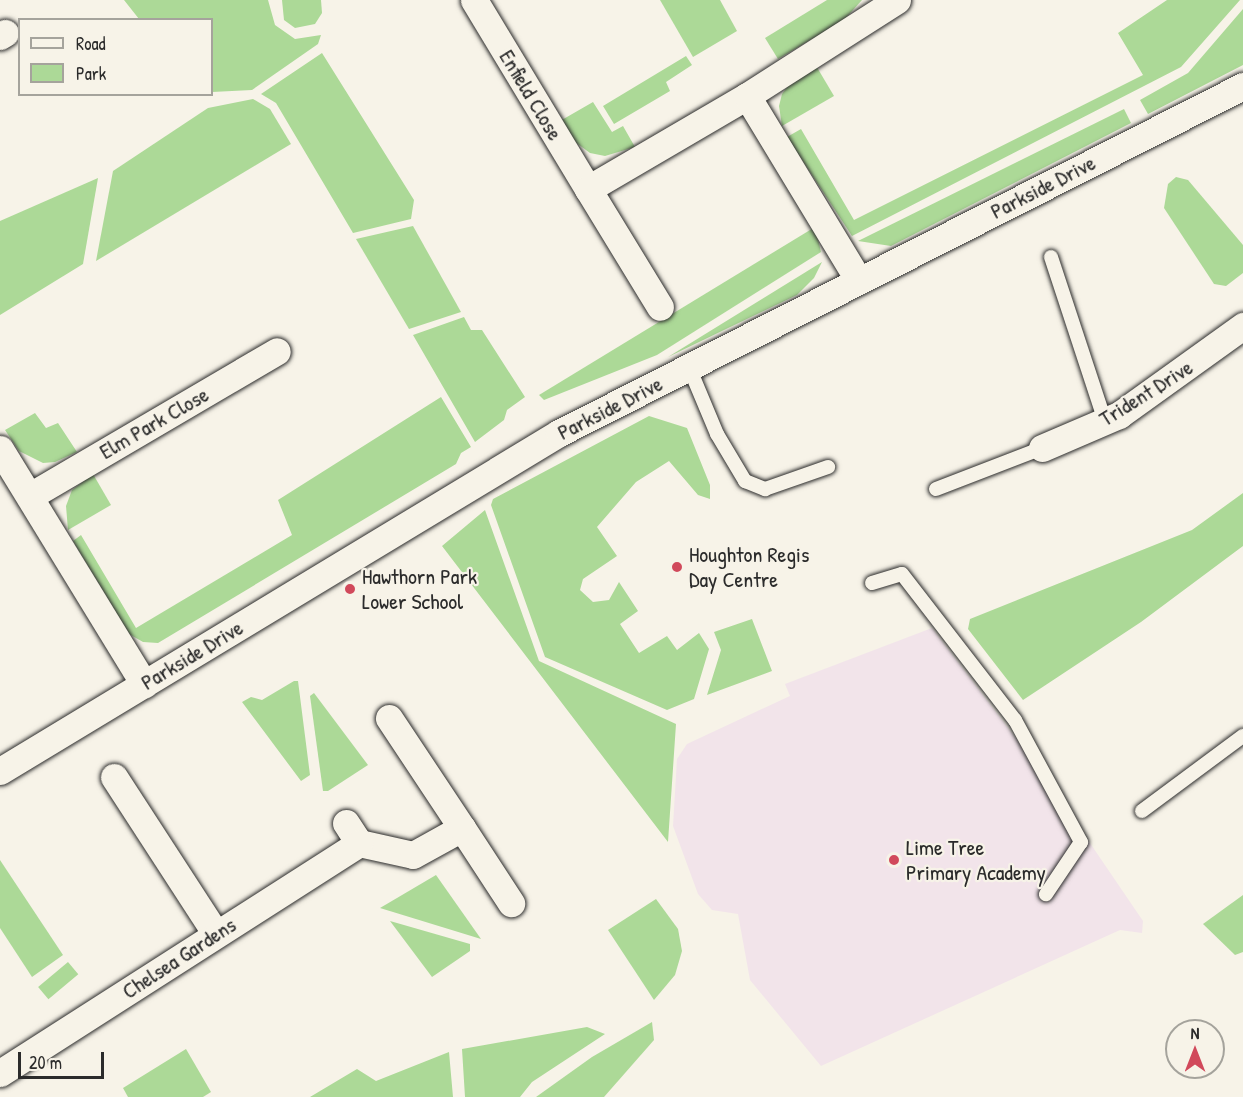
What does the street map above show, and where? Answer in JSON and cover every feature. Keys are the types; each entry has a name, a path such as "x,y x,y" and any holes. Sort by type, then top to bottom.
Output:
{"street":[{"name":"Enfield Close","path":"474,0 660,307"},
{"path":"588,189 747,96 897,0"},
{"name":"Parkside Drive","path":"0,771 559,433 1243,86"},
{"path":"747,96 860,281"},
{"name":"Trident Drive","path":"1041,448 1105,421 1168,382 1243,326"},
{"name":"Elm Park Close","path":"30,496 277,351"},
{"path":"0,449 144,684"},
{"path":"389,718 511,903"},
{"path":"114,777 216,934"},
{"name":"Chelsea Gardens","path":"0,1073 216,934 352,833 413,855 462,828"}],"lane":[{"path":"1051,257 1105,421"},
{"path":"689,367 734,466 744,481 765,489 828,466"},
{"path":"936,489 1041,448"},
{"path":"872,583 902,574 1015,720 1081,842 1046,894"},
{"path":"1142,811 1243,736"}],"shaded area":[{"name":"Lime Tree Primary Academy","path":"932,628 1043,774 1143,921 1142,933 1120,930 821,1066 750,980 738,914 712,910 698,894 673,826 677,759 687,744 790,696 785,684"}],"green space":[{"path":"124,0 268,0 275,25 295,39 321,35 318,44 252,90 213,92 213,18 138,18"},
{"path":"282,0 321,0 322,13 315,24 295,28 284,20"},
{"path":"660,0 720,0 737,31 693,57"},
{"path":"827,0 862,0 844,20 778,59 765,38"},
{"path":"1167,0 1240,0 1181,67 852,236 787,137 801,129 854,220 1143,75 1118,33"},
{"path":"1243,9 1243,65 1148,114 1140,100 1188,73"},
{"path":"322,53 414,200 411,219 353,233 276,103 261,94"},
{"path":"686,56 692,65 666,82 670,91 614,124 603,106"},
{"path":"815,64 834,96 782,126 779,106 782,94 790,83"},
{"path":"253,99 270,109 291,144 96,261 113,171 208,108"},
{"path":"593,102 612,132 623,126 635,147 605,156 590,153 571,139 560,121"},
{"path":"1124,109 1131,123 891,246 858,241"},
{"path":"1176,177 1188,180 1243,245 1243,273 1226,286 1214,284 1164,208 1168,184"},
{"path":"98,178 83,264 0,315 0,221"},
{"path":"413,226 461,312 409,329 356,239"},
{"path":"815,227 821,252 657,355 544,400 539,395"},
{"path":"822,262 814,278 797,295 668,357"},
{"path":"464,317 471,330 482,330 525,397 507,410 504,420 475,442 413,335"},
{"path":"441,397 471,447 461,453 456,464 158,643 143,642 129,634 73,541 81,535 136,628 292,535 278,500"},
{"path":"35,413 46,428 58,423 77,452 55,462 43,463 19,451 5,430"},
{"path":"649,416 687,428 710,485 710,499 698,495 669,461 636,482 597,527 617,556 583,579 580,590 593,602 609,600 619,582 638,611 620,624 639,653 667,636 677,650 699,633 709,649 694,699 667,710 545,657 491,505 493,499"},
{"path":"93,474 111,505 68,530 66,506 72,490"},
{"path":"1243,493 1243,546 1141,622 1023,700 968,629 970,619 1192,530"},
{"path":"485,510 539,661 676,724 668,842 442,546"},
{"path":"752,619 772,671 707,695 721,650 714,632"},
{"path":"294,681 298,681 310,775 301,781 242,702 251,697 262,700"},
{"path":"314,693 368,765 328,791 323,791 310,696"},
{"path":"0,860 63,955 32,977 0,928"},
{"path":"436,875 481,939 380,908"},
{"path":"1243,895 1243,952 1235,955 1203,924"},
{"path":"656,899 678,929 682,951 675,975 654,1000 608,930"},
{"path":"390,921 470,944 470,951 432,977"},
{"path":"68,962 78,974 48,999 38,987"},
{"path":"652,1022 654,1040 604,1097 536,1097 592,1057"},
{"path":"587,1027 605,1034 532,1082 520,1097 465,1097 462,1049"},
{"path":"186,1049 211,1092 203,1097 128,1097 123,1088"},
{"path":"449,1052 453,1097 310,1097 357,1069 376,1081"}],"place":[{"name":"Houghton Regis Day Centre","path":"677,567"},
{"name":"Hawthorn Park Lower School","path":"350,589"},
{"name":"Lime Tree Primary Academy","path":"894,860"}]}
